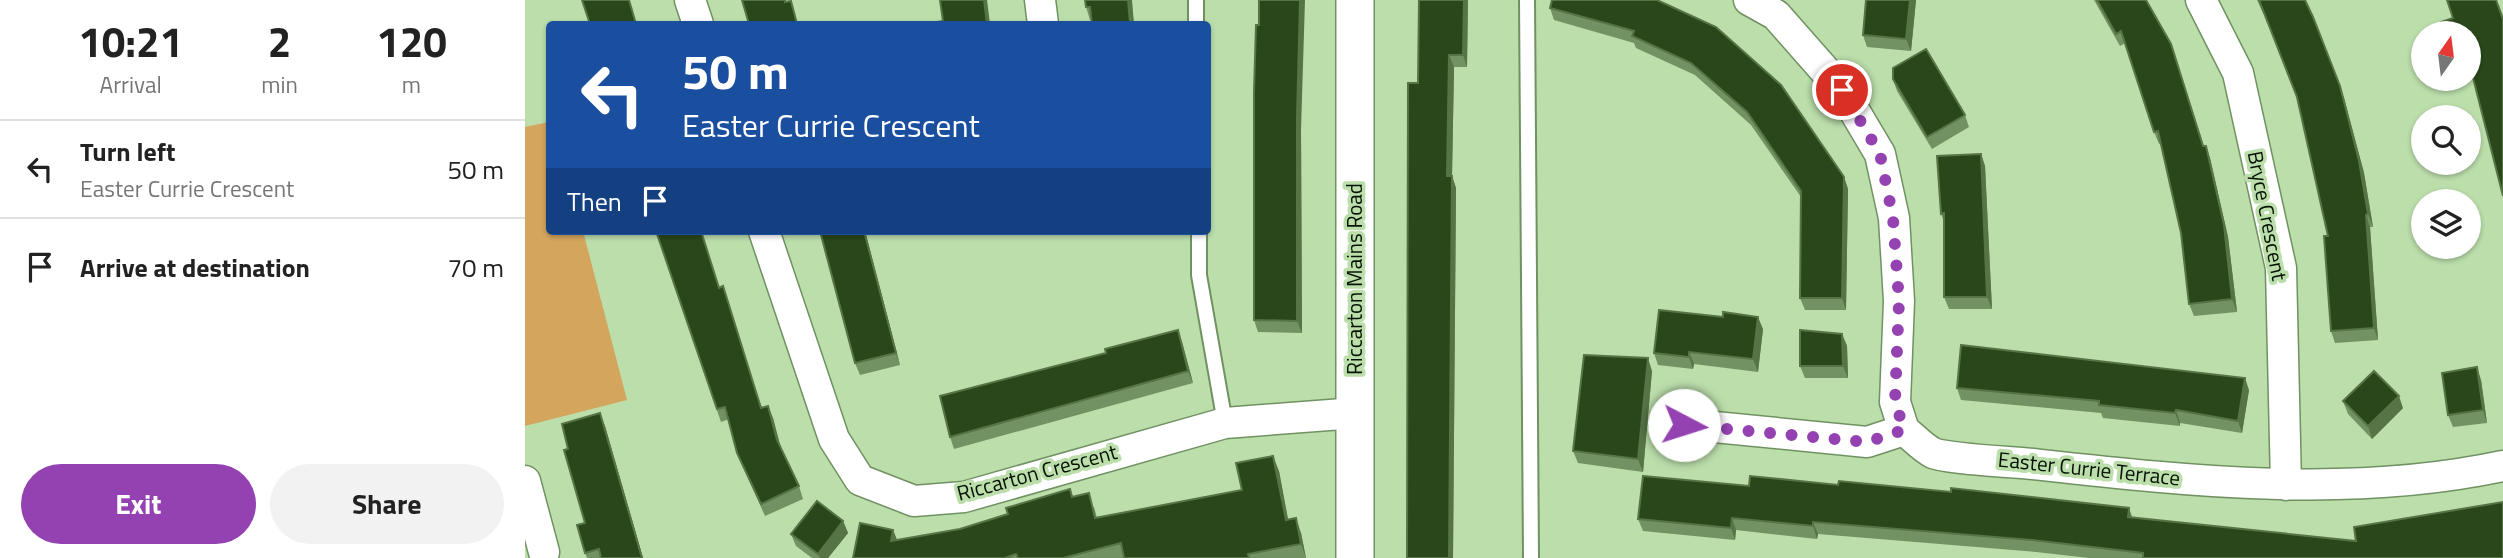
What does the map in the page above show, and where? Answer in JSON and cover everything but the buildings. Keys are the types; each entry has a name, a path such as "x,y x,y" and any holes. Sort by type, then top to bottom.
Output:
{"street":[{"path":"690,0 697,21"},
{"path":"1040,0 1043,21"},
{"name":"Riccarton Mains Road","path":"1355,0 1355,558"},
{"path":"1684,425 1867,442 1904,430 1895,401 1899,301 1893,218 1880,154 1842,90 1783,8 1749,0"},
{"name":"Bryce Crescent","path":"2201,0 2238,73 2281,268 2286,485"},
{"name":"Riccarton Crescent","path":"765,235 834,439 860,480 914,501 964,496 1226,424 1356,413"},
{"name":"Easter Currie Terrace","path":"1904,430 1934,453 2129,475 2286,485 2374,483 2461,475 2503,466"},
{"path":"525,481 544,552"}],"lane":[{"path":"1196,0 1196,21"},
{"path":"1527,0 1531,558"},
{"path":"1199,235 1199,275 1226,424"}],"shaded area":[{"path":"546,123 546,235 584,235 627,400 525,426 525,127"}],"route":[{"path":"1684,425 1867,442 1904,430 1895,401 1899,301 1893,218 1880,154 1842,90"}]}
